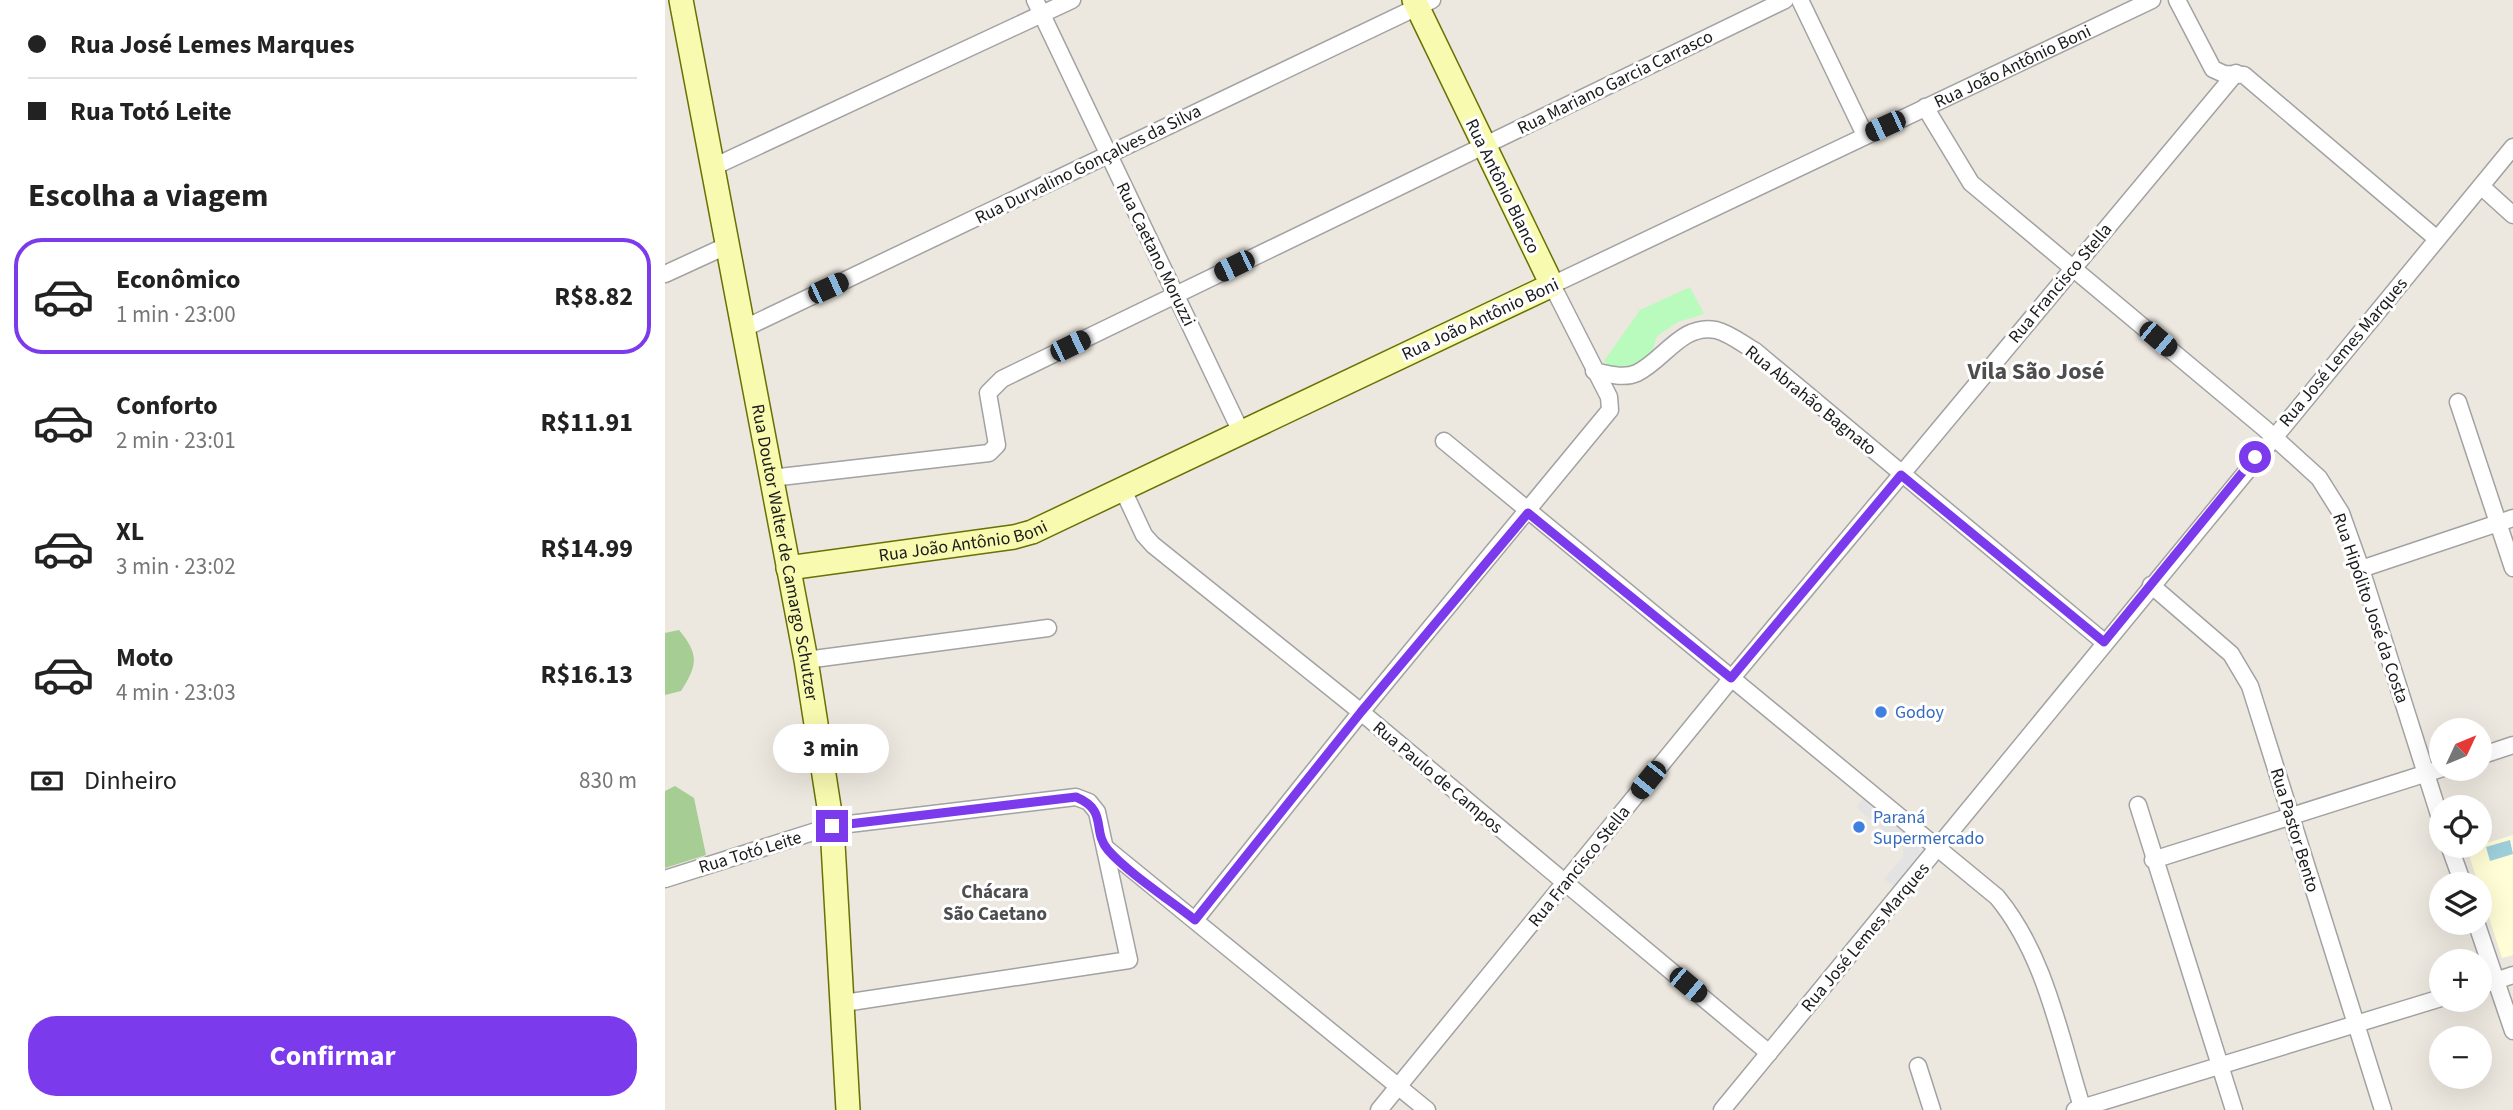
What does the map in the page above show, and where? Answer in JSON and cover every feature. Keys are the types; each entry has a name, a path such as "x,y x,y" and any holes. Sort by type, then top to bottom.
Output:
{"street":[{"name":"Rua Doutor Walter de Camargo Schutzer","path":"681,0 806,660 832,826 848,1110"},
{"path":"711,168 1038,7 1072,0"},
{"name":"Rua Mariano Garcia Carrasco","path":"771,478 989,453 997,445 988,393 994,384 1785,0"},
{"path":"1800,0 1865,135"},
{"name":"Rua João Antônio Boni","path":"788,568 1014,537 1032,532 2152,0"},
{"path":"2177,0 2213,69 2224,74 2244,75 2438,239"},
{"name":"Rua Antônio Blanco","path":"1421,2 1483,146 1594,371"},
{"name":"Rua Durvalino Gonçalves da Silva","path":"745,328 1421,2"},
{"name":"Rua Caetano Moruzzi","path":"1038,7 1241,432"},
{"name":"Rua Francisco Stella","path":"1379,1110 1731,678 2236,73"},
{"name":"Rua Hipólito José da Costa","path":"1926,107 1971,183 2273,436 2319,478 2341,513 2361,569 2432,795"},
{"name":"Rua José Lemes Marques","path":"1722,1110 1940,848 2104,642 2513,147"},
{"path":"2482,187 2513,215"},
{"path":"665,274 726,246"},
{"name":"Rua Abrahão Bagnato","path":"1594,371 1617,376 1636,373 1683,336 1706,329 1720,330 1755,351 2104,642"},
{"path":"1195,920 1361,712 1528,513 1610,410 1609,397 1594,371"},
{"path":"2458,402 2506,521 2513,568"},
{"path":"1444,441 1528,513 1997,897 2031,946 2080,1109 2429,1002"},
{"name":"Rua Paulo de Campos","path":"1123,490 1145,535 1153,545 1361,712 1769,1053"},
{"path":"2361,569 2506,521"},
{"name":"Rua Pastor Bento","path":"2151,585 2231,654 2242,668 2250,686 2383,1110"},
{"path":"806,660 1048,628"},
{"path":"2492,752 2513,745"},
{"path":"2153,860 2429,773"},
{"name":"Rua Totó Leite","path":"665,879 832,826 1076,797 1089,802 1097,812 1129,960 844,1003"},
{"path":"2138,805 2153,860 2234,1110"},
{"path":"1107,849 1427,1110"},
{"path":"2492,982 2513,975"},
{"path":"2492,991 2513,1031"},
{"path":"1918,1066 1932,1110"}],"shaded area":[{"path":"1864,797 1918,844 1920,853 1894,886 1884,879 1903,857 1903,847 1856,807"},
{"path":"2513,835 2513,955 2502,958 2492,927 2492,872 2474,872 2470,858 2492,858 2492,841"}],"green space":[{"path":"1690,287 1704,314 1678,322 1657,336 1651,355 1633,367 1608,366 1604,361 1640,310"},
{"path":"679,630 693,653 693,667 681,691 665,695 665,633"},
{"path":"675,786 694,798 706,855 665,868 665,791"}],"water":[{"path":"2510,840 2513,854 2490,861 2492,845"}],"place":[{"name":"Godoy","path":"1881,712"},
{"name":"Paraná Supermercado","path":"1859,827"}],"district":[{"name":"Vila São José","path":"2036,371"},
{"name":"Chácara São Caetano","path":"995,902"}],"route":[{"path":"832,826 1076,797 1089,802 1097,812 1107,849 1195,920 1361,712 1528,513 1731,678 1901,475 2104,642 2255,457"}]}
